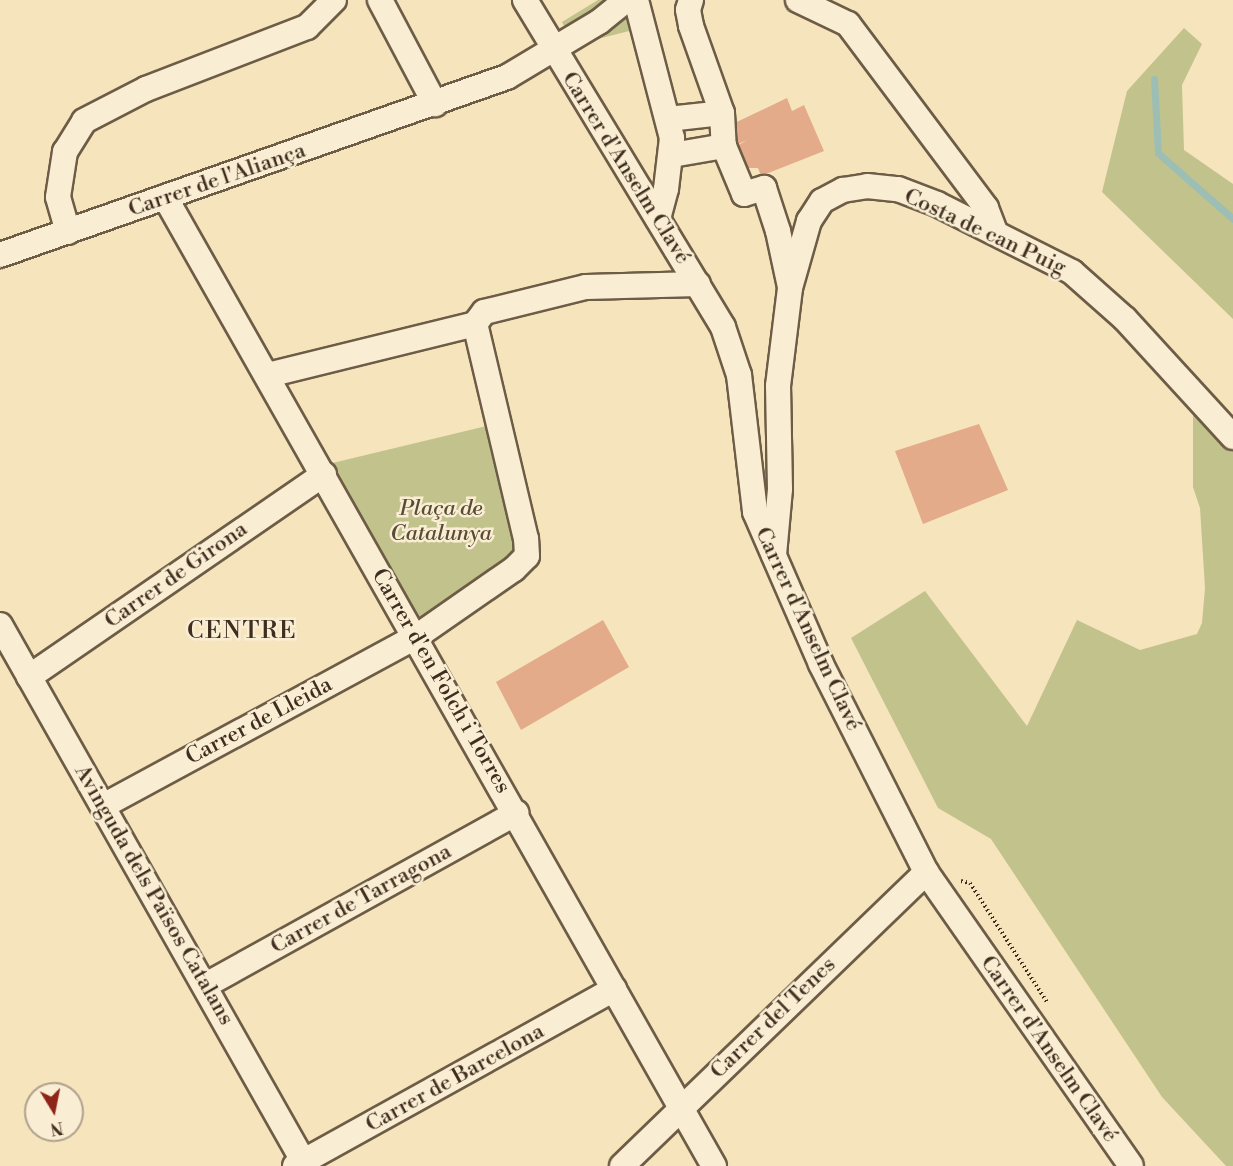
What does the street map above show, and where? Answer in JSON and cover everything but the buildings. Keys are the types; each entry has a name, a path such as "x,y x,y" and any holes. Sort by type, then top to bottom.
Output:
{"street":[{"path":"68,231 58,197 65,152 84,121 146,89 307,27 334,0"},
{"path":"380,0 435,104"},
{"name":"Carrer d'Anselm Clavé","path":"525,0 552,49 723,327 739,375 755,512 773,560 820,664 926,872 1131,1166"},
{"name":"Carrer de l'Aliança","path":"0,255 507,77 599,22 626,0"},
{"path":"636,0 668,119 672,155 658,219"},
{"path":"691,0 688,10 691,26 722,113 724,146 744,194 764,188 778,231 790,288"},
{"path":"798,0 848,24 986,208 995,232"},
{"path":"668,119 722,113"},
{"path":"672,155 724,146"},
{"name":"Costa de can Puig","path":"773,560 780,489 778,386 790,288 809,221 822,201 843,190 867,186 898,189 995,232 1072,272 1125,319 1233,437"},
{"name":"Carrer d'en Folch i Torres","path":"165,197 268,375 714,1166"},
{"path":"268,375 475,324 484,312 585,287 698,284"},
{"path":"416,637 514,569 526,556 526,539 475,324"},
{"name":"Carrer de Girona","path":"29,677 324,474"},
{"name":"Avinguda dels Països Catalans","path":"0,625 206,985 302,1164"},
{"name":"Carrer de Lleida","path":"103,806 416,637"},
{"name":"Carrer de Tarragona","path":"206,985 516,813"},
{"name":"Carrer del Tenes","path":"622,1166 680,1107 926,872"},
{"name":"Carrer de Barcelona","path":"302,1164 614,989"}],"green space":[{"path":"598,0 636,0 645,27 574,45 562,22"},
{"path":"1184,28 1202,44 1182,85 1184,150 1233,184 1233,319 1102,192 1127,91"},
{"path":"1193,415 1233,449 1233,1166 1226,1166 1162,1097 991,839 938,808 851,638 925,591 1027,726 1077,620 1140,650 1197,634 1202,623 1205,588 1200,508 1193,487"},
{"name":"Plaça de Catalunya","path":"499,423 527,556 416,637 320,466"}],"waterway":[{"path":"1154,79 1158,153 1233,219"}],"district":[{"name":"CENTRE","path":"242,632"}]}
